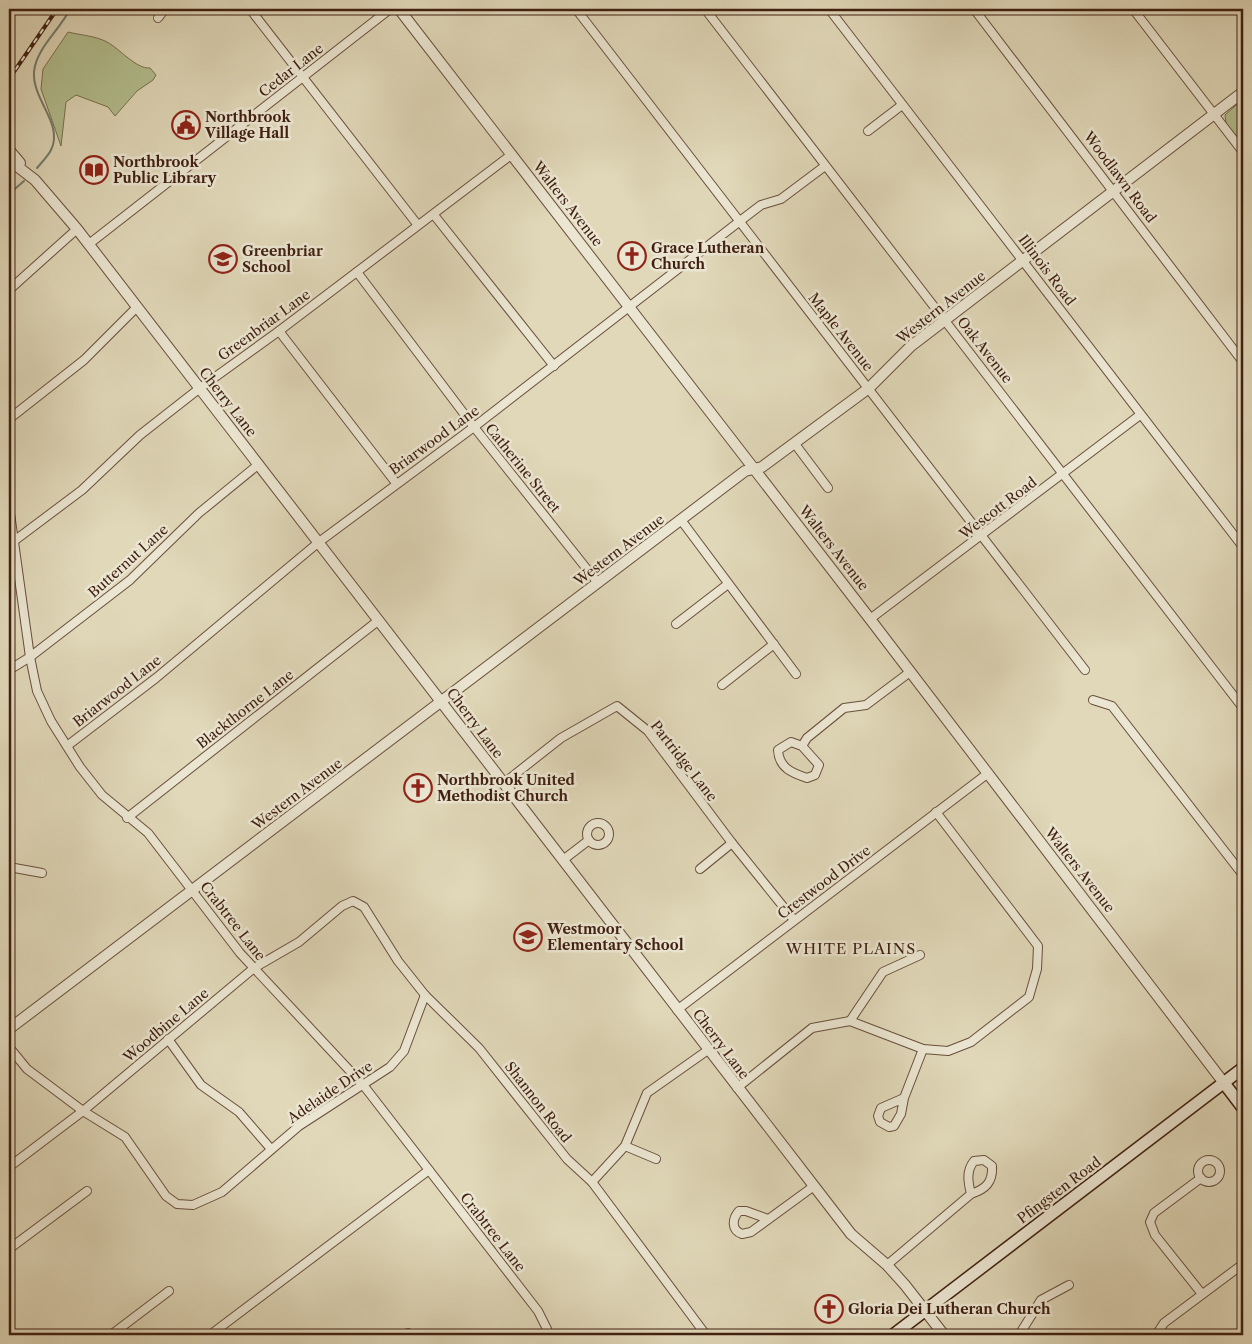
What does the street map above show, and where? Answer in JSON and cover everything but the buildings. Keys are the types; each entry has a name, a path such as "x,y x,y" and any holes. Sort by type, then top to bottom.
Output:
{"main road":[{"name":"Pfingsten Road","path":"892,1335 1243,1068"},
{"name":"Walters Avenue","path":"1224,1083 1243,1108"}],"street":[{"path":"158,18 166,9"},
{"path":"250,9 417,224"},
{"name":"Cedar Lane","path":"89,244 390,9"},
{"name":"Walters Avenue","path":"399,9 870,619 1224,1083"},
{"name":"Maple Avenue","path":"576,9 1085,670"},
{"name":"Illinois Road","path":"829,9 1243,547"},
{"name":"Woodlawn Road","path":"974,9 1115,191 1243,362"},
{"path":"1133,9 1243,152"},
{"name":"Oak Avenue","path":"708,10 825,166 945,319 1243,708"},
{"name":"Western Avenue","path":"9,1028 745,471 762,467 869,388 911,346 945,319 1243,92"},
{"path":"868,131 902,105"},
{"name":"Cherry Lane","path":"9,150 89,244 814,1186 852,1234 887,1265 944,1335"},
{"name":"Greenbriar Lane","path":"14,541 82,490 140,435 200,388 357,272 417,224 434,215 511,155"},
{"name":"Cherry Lane","path":"9,160 25,170"},
{"name":"Briarwood Lane","path":"67,746 156,678 318,542 474,427 740,221 761,206 781,199 825,166"},
{"path":"434,215 554,366"},
{"path":"9,290 78,230"},
{"name":"Catherine Street","path":"357,272 474,427 598,583"},
{"path":"9,419 84,360 137,307"},
{"path":"279,330 396,483"},
{"name":"Wescott Road","path":"870,619 1064,474 1140,414"},
{"path":"795,444 828,488"},
{"name":"Butternut Lane","path":"9,670 30,657 130,580 199,513 259,464"},
{"name":"Crabtree Lane","path":"9,506 30,657 37,691 51,721 67,746 102,794 127,818 148,834 240,953 364,1086 538,1311 548,1335"},
{"path":"682,520 796,674"},
{"path":"676,624 728,584"},
{"name":"Blackthorne Lane","path":"127,818 379,620"},
{"path":"722,685 774,644"},
{"path":"802,746 807,738 844,708 866,705 910,672"},
{"path":"1093,700 1112,706 1243,875"},
{"name":"Partridge Lane","path":"504,783 561,738 617,706 648,731 732,843 794,920"},
{"path":"791,742 802,746 819,765 815,775 807,778 789,772 779,758 778,750 784,745 791,742"},
{"name":"Crestwood Drive","path":"677,1010 987,774"},
{"path":"737,1088 812,1028 850,1021 923,1049 948,1051 971,1042 1029,997 1037,969 1038,946 936,812"},
{"path":"563,860 589,840"},
{"path":"700,869 732,843"},
{"path":"9,867 42,873"},
{"name":"Shannon Road","path":"342,906 353,901 364,907 398,960 425,995 479,1048 567,1159 592,1182 706,1335"},
{"name":"Woodbine Lane","path":"9,1167 83,1111 254,968 299,942 342,906"},
{"path":"850,1021 884,972 920,955"},
{"name":"Adelaide Drive","path":"9,1047 27,1069 83,1111 125,1137 166,1196 177,1204 193,1205 203,1203 222,1192 299,1126 364,1086 390,1067 404,1051 425,995"},
{"path":"168,1038 201,1085 239,1112 271,1149"},
{"path":"904,1098 923,1049"},
{"path":"592,1182 625,1146 646,1092 708,1050"},
{"path":"625,1146 656,1159"},
{"path":"887,1265 972,1194 984,1190 993,1177 992,1166 984,1160 974,1161 970,1166 968,1182 972,1194"},
{"path":"210,1335 429,1170"},
{"path":"1201,1178 1154,1213 1150,1222 1155,1235 1202,1294"},
{"path":"768,1219 814,1186"},
{"path":"9,1249 87,1191"},
{"path":"1156,1335 1164,1323 1243,1264"},
{"path":"1019,1335 1041,1300 1069,1285"},
{"path":"111,1335 169,1291"}],"green space":[{"path":"68,32 103,40 139,65 150,68 156,75 153,80 137,91 115,116 108,107 76,95 66,102 61,146 41,89 43,69"},
{"path":"1243,99 1243,145 1226,123 1225,115"}],"waterway":[{"path":"37,168 51,150 54,131 38,92 34,72 39,55 70,9"},
{"path":"9,194 24,181"}],"railway":[{"path":"9,79 57,9"}],"place":[{"name":"Northbrook Village Hall","path":"186,125"},
{"name":"Northbrook Public Library","path":"94,170"},
{"name":"Grace Lutheran Church","path":"632,256"},
{"name":"Greenbriar School","path":"223,259"},
{"name":"Northbrook United Methodist Church","path":"418,788"},
{"name":"Westmoor Elementary School","path":"528,937"},
{"name":"Gloria Dei Lutheran Church","path":"829,1309"}],"district":[{"name":"WHITE PLAINS","path":"851,949"}]}
